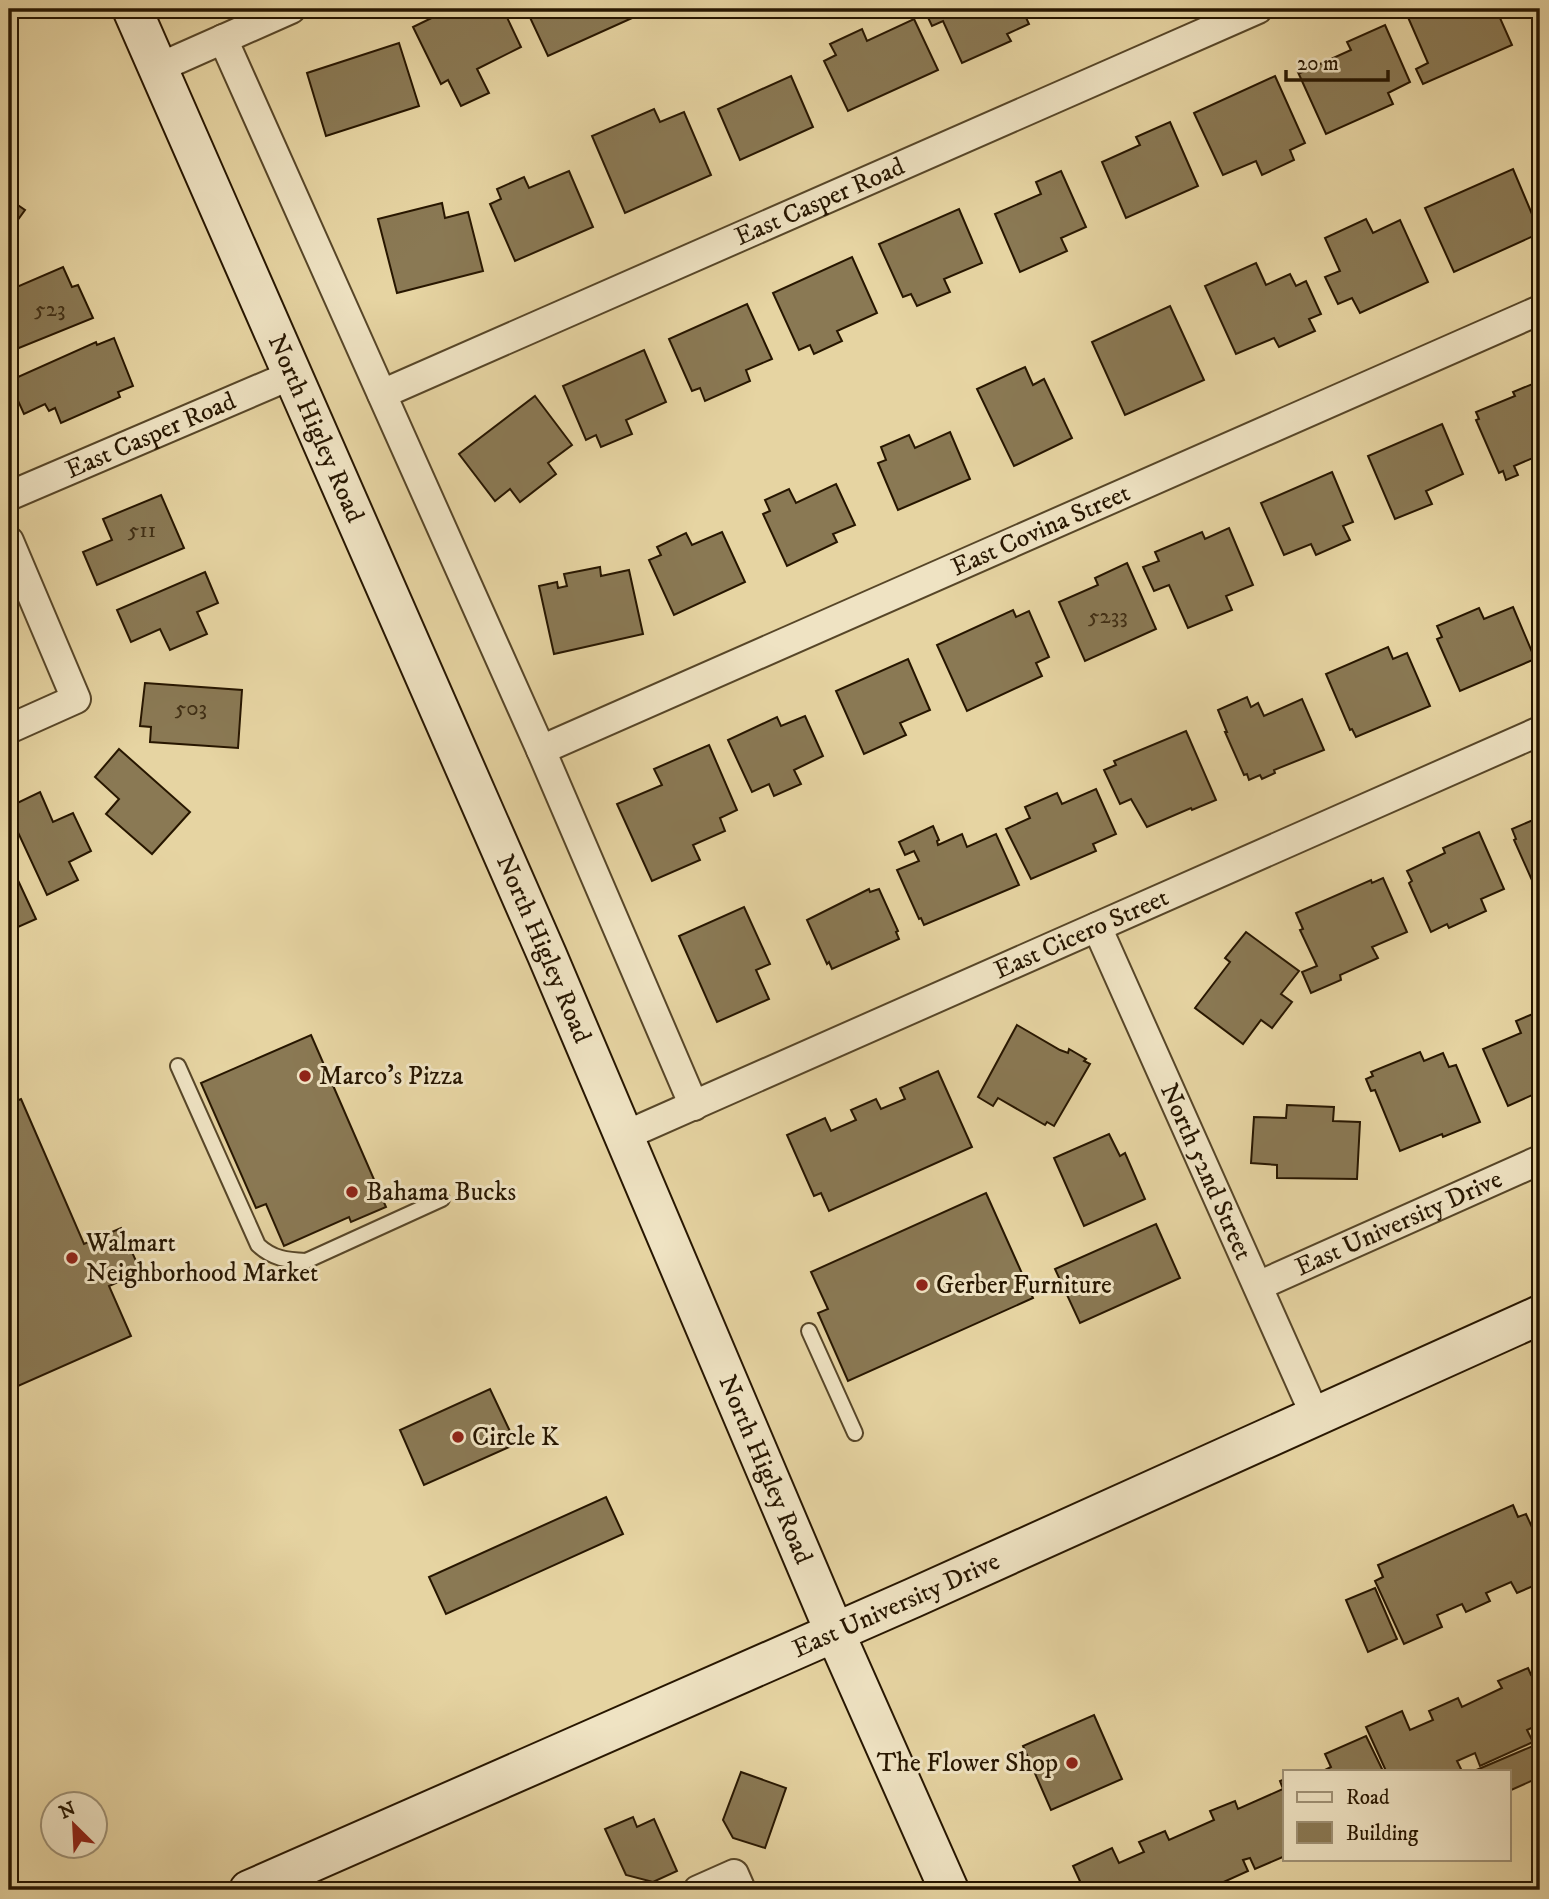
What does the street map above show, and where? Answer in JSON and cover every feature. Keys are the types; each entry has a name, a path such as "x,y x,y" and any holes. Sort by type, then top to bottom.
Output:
{"main road":[{"name":"North Higley Road","path":"132,9 537,931 835,1633 949,1890"},
{"name":"East University Drive","path":"249,1890 835,1633 1540,1315"}],"street":[{"path":"158,68 291,9"},
{"name":"East Casper Road","path":"382,394 1258,9"},
{"path":"223,39 541,750 694,1106"},
{"name":"East Covina Street","path":"541,750 1540,310"},
{"name":"East Casper Road","path":"9,496 294,374"},
{"path":"9,541 76,699 9,729"},
{"name":"East Cicero Street","path":"624,1136 1540,731"},
{"name":"North 52nd Street","path":"1097,927 1315,1415"},
{"name":"East University Drive","path":"1258,1286 1540,1160"},
{"path":"698,1890 737,1882"}],"lane":[{"path":"178,1066 258,1245 267,1254 285,1260 306,1261 442,1199"},
{"path":"809,1331 855,1433"}],"building":[{"path":"450,9 503,9 521,47 477,69 489,93 461,106 448,80 441,84 413,27"},
{"path":"526,9 638,9 641,14 548,56"},
{"path":"924,9 1022,9 1029,24 1007,34 1011,41 962,63 943,21 932,26"},
{"path":"1422,9 1496,9 1512,45 1423,84 1416,69 1428,63 1407,15"},
{"path":"1529,9 1540,9 1540,35"},
{"path":"914,19 938,70 848,111 824,61 836,55 830,44 862,29 867,41"},
{"path":"1385,25 1410,82 1388,93 1393,104 1326,134 1297,70 1300,73 1351,50 1347,42"},
{"path":"399,43 419,106 326,136 307,73"},
{"path":"791,76 813,127 740,160 718,109"},
{"path":"1275,76 1305,143 1290,150 1294,160 1262,175 1256,161 1223,175 1194,113"},
{"path":"654,109 660,122 684,112 711,175 625,213 592,136"},
{"path":"1170,122 1198,186 1126,218 1102,162 1140,145 1136,137"},
{"path":"1513,169 1540,233 1454,272 1425,208"},
{"path":"569,171 593,227 515,261 490,204 501,199 497,189 524,177 529,188"},
{"path":"1061,171 1086,227 1061,238 1067,251 1020,272 995,214 1041,194 1036,182"},
{"path":"9,199 25,210 9,232"},
{"path":"442,203 445,218 468,212 483,271 397,293 378,219"},
{"path":"959,209 982,263 944,279 950,292 917,306 911,294 903,297 879,244"},
{"path":"1366,219 1373,233 1400,220 1428,282 1360,313 1352,298 1338,304 1325,277 1340,271 1325,238"},
{"path":"852,257 877,313 837,331 842,341 814,354 810,345 799,350 773,293"},
{"path":"1256,263 1266,285 1290,274 1296,286 1306,281 1321,314 1309,319 1315,331 1279,347 1274,338 1236,354 1205,286"},
{"path":"63,267 72,287 78,285 93,318 9,352 9,314 13,312 11,306 17,303 12,289"},
{"path":"747,304 772,359 746,370 750,381 705,401 700,388 692,391 669,339"},
{"path":"1170,306 1204,380 1125,415 1092,342"},
{"path":"114,338 133,386 118,392 120,397 61,423 55,408 49,411 45,404 24,414 9,381 96,342 97,345"},
{"path":"644,350 666,402 626,420 632,434 601,447 596,435 586,440 563,386"},
{"path":"1025,367 1033,385 1044,379 1072,438 1014,466 977,389"},
{"path":"1540,381 1540,455 1514,466 1518,475 1506,480 1503,471 1499,473 1476,420 1479,419 1476,412 1515,396 1513,392"},
{"path":"535,396 572,445 548,463 556,474 520,502 510,489 495,501 459,454"},
{"path":"1442,424 1463,474 1426,491 1432,504 1395,519 1368,456"},
{"path":"950,432 970,479 898,510 878,463 886,460 881,447 909,435 915,448"},
{"path":"1332,472 1353,522 1343,526 1350,540 1316,555 1311,544 1284,555 1261,503"},
{"path":"836,484 855,525 833,534 837,542 787,566 763,514 770,511 765,500 789,489 796,503"},
{"path":"161,495 184,548 97,585 83,552 112,540 103,519"},
{"path":"1229,528 1253,585 1226,596 1232,610 1188,628 1169,585 1154,591 1143,567 1159,561 1155,552 1202,532 1205,539"},
{"path":"722,532 745,582 674,615 649,560 661,555 657,547 686,533 692,545"},
{"path":"1127,563 1156,629 1085,661 1059,602 1098,585 1095,578"},
{"path":"600,567 601,576 629,570 643,634 554,654 539,586 557,582 558,588 567,586 564,574"},
{"path":"205,572 218,603 197,612 207,634 170,650 160,629 131,642 117,610"},
{"path":"1513,607 1535,659 1460,691 1437,639 1442,637 1437,626 1479,608 1484,619"},
{"path":"1013,610 1016,617 1029,611 1049,657 1036,663 1042,676 967,711 937,645"},
{"path":"1388,647 1393,659 1407,653 1430,706 1356,737 1352,729 1350,730 1326,674"},
{"path":"908,659 930,710 900,723 906,735 864,754 836,691"},
{"path":"145,683 242,690 238,748 150,742 151,727 140,726"},
{"path":"1247,697 1251,707 1258,703 1264,716 1302,699 1324,750 1274,770 1275,773 1262,779 1260,775 1249,780 1247,774 1244,775 1218,710"},
{"path":"805,716 823,756 794,770 801,784 774,796 769,784 752,792 728,740 777,717 781,726"},
{"path":"1186,731 1216,800 1147,827 1131,799 1120,804 1104,770 1116,765 1114,761"},
{"path":"709,745 737,810 720,818 725,831 693,845 700,860 652,881 617,804 662,785 654,769"},
{"path":"119,749 190,812 152,854 106,814 119,799 95,777"},
{"path":"1096,789 1116,834 1093,844 1096,851 1031,879 1006,829 1030,818 1025,807 1057,793 1062,804"},
{"path":"40,792 53,822 73,813 91,851 69,862 78,880 47,895 9,813 9,807"},
{"path":"1540,817 1539,896 1514,840 1516,839 1512,829"},
{"path":"933,826 939,840 938,845 962,834 967,847 996,834 1019,885 924,925 897,870 919,861 914,851 905,855 899,842"},
{"path":"1479,832 1504,889 1481,899 1486,911 1449,928 1447,924 1431,932 1409,883 1412,881 1407,871 1445,853 1443,848"},
{"path":"9,861 36,919 9,931"},
{"path":"1383,878 1407,932 1372,947 1378,958 1340,975 1341,980 1311,993 1302,972 1317,966 1300,930 1303,929 1296,913 1371,880 1372,883"},
{"path":"869,889 870,892 879,889 899,939 832,969 829,962 827,964 807,920"},
{"path":"744,907 770,964 756,970 769,999 717,1022 679,936"},
{"path":"1246,932 1299,971 1281,994 1292,1002 1272,1028 1261,1020 1243,1044 1195,1008 1230,962 1225,958"},
{"path":"1540,1011 1539,1092 1508,1106 1483,1049 1521,1033 1516,1021"},
{"path":"1017,1025 1060,1050 1068,1053 1069,1049 1090,1064 1054,1126 1047,1122 1045,1125 998,1098 993,1106 978,1097"},
{"path":"311,1035 386,1207 351,1222 349,1217 284,1246 266,1204 256,1208 201,1083"},
{"path":"1420,1052 1424,1061 1443,1053 1449,1067 1456,1065 1480,1122 1400,1151 1375,1090 1371,1091 1366,1079 1373,1076 1371,1072"},
{"path":"938,1071 972,1147 829,1211 821,1193 814,1196 787,1135 825,1118 831,1131 856,1120 851,1110 876,1099 881,1109 905,1099 900,1088"},
{"name":"Walmart Neighborhood Market","path":"21,1099 84,1244 121,1228 141,1272 109,1286 131,1336 9,1390 9,1104"},
{"path":"1287,1105 1334,1107 1333,1121 1360,1122 1357,1179 1277,1178 1277,1165 1251,1163 1254,1117 1286,1118"},
{"path":"1109,1134 1120,1156 1125,1153 1145,1199 1084,1226 1054,1158"},
{"name":"Gerber Furniture","path":"986,1193 1033,1298 848,1381 818,1313 828,1309 811,1272"},
{"path":"1156,1224 1180,1278 1080,1323 1055,1269"},
{"name":"Circle K","path":"490,1389 516,1444 424,1485 400,1430"},
{"name":"Circle K","path":"606,1497 623,1534 446,1614 429,1577"},
{"path":"1513,1505 1518,1517 1526,1514 1540,1545 1540,1583 1517,1593 1511,1582 1486,1593 1490,1601 1466,1612 1462,1604 1437,1615 1442,1627 1404,1644 1375,1581 1383,1577 1378,1565"},
{"path":"1375,1588 1397,1639 1368,1652 1346,1600"},
{"path":"1528,1668 1531,1675 1540,1671 1540,1724 1527,1730 1533,1742 1480,1766 1475,1753 1457,1761 1462,1770 1386,1770 1366,1727 1402,1711 1410,1730 1433,1720 1429,1711 1458,1698 1462,1707 1502,1688 1498,1681"},
{"name":"The Flower Shop","path":"1094,1715 1122,1779 1051,1810 1023,1746"},
{"path":"1366,1736 1383,1770 1325,1770 1331,1767 1325,1754"},
{"path":"1540,1743 1540,1777 1510,1791 1510,1770 1476,1770"},
{"path":"741,1772 786,1788 765,1848 733,1838 723,1820"},
{"path":"1283,1789 1283,1857 1255,1869 1250,1858 1243,1860 1248,1871 1206,1890 1084,1890 1073,1866 1112,1848 1119,1863 1144,1852 1139,1842 1165,1831 1169,1840 1214,1820 1210,1811 1235,1801 1238,1809"},
{"path":"633,1817 637,1827 654,1819 677,1871 653,1882 626,1875 605,1829"}],"place":[{"name":"Marco's Pizza","path":"305,1076"},
{"name":"Bahama Bucks","path":"352,1192"},
{"name":"Walmart Neighborhood Market","path":"72,1258"},
{"name":"Gerber Furniture","path":"922,1285"},
{"name":"Circle K","path":"458,1437"},
{"name":"The Flower Shop","path":"1072,1763"}]}
